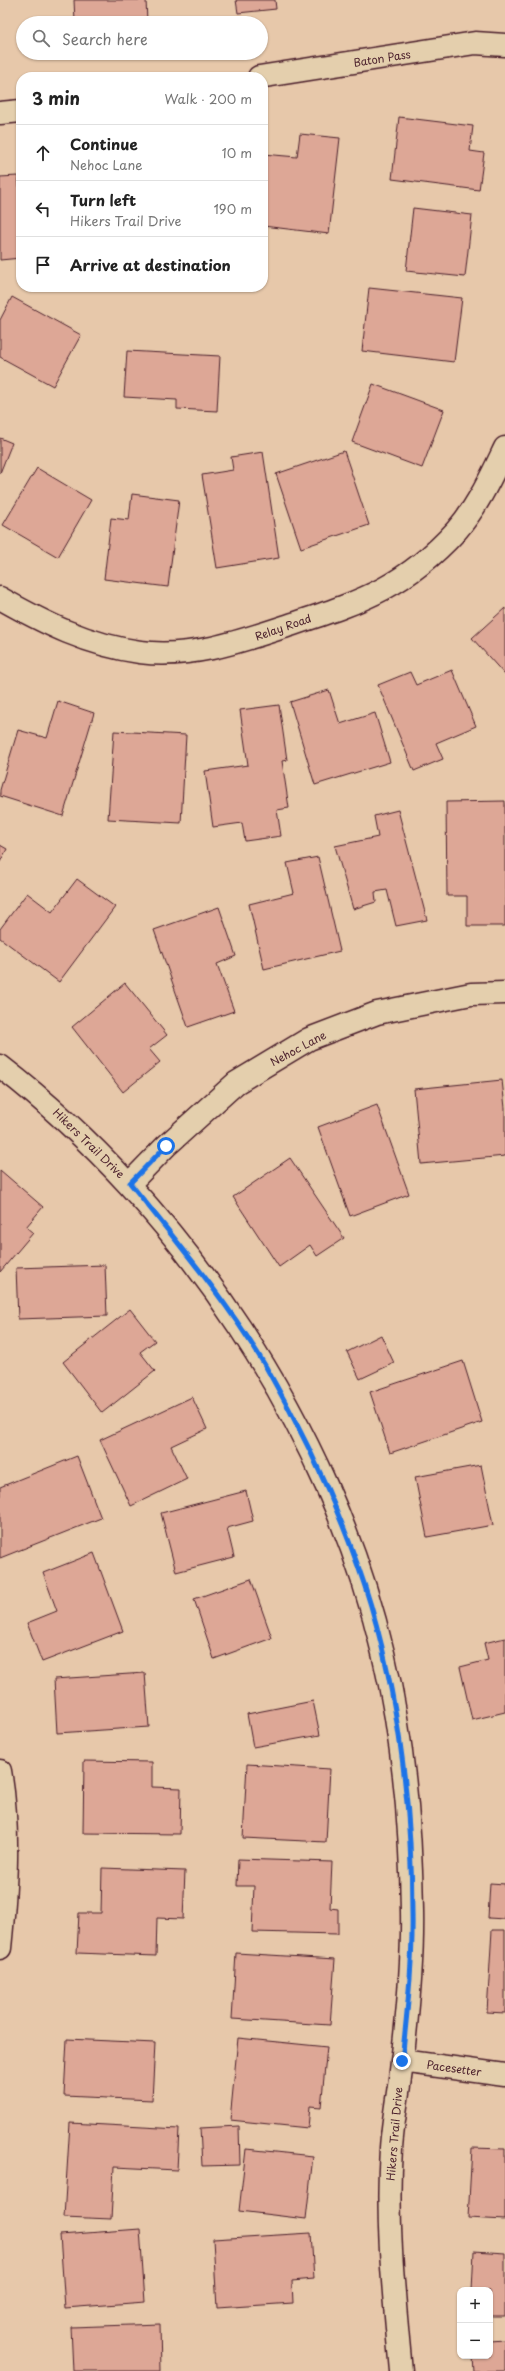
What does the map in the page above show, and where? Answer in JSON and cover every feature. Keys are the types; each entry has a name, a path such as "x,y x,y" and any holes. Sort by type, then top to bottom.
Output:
{"street":[{"name":"Baton Pass","path":"268,76 475,43 505,45"},
{"path":"0,113 16,111"},
{"name":"Relay Road","path":"0,598 48,625 89,640 140,652 185,652 236,643 338,609 384,589 422,562 456,531 484,492 505,448"},
{"name":"Nehoc Lane","path":"130,1183 166,1146 236,1083 309,1039 377,1013 471,994 505,993"},
{"name":"Hikers Trail Drive","path":"0,1066 48,1104 130,1183 225,1304 266,1368 316,1464 358,1566 383,1653 396,1724 409,1823 412,1914 409,1994 391,2144 389,2202 390,2257 401,2371"},
{"path":"0,1771 4,1794 6,1852 5,1904 0,1948"},
{"name":"Pacesetter","path":"402,2061 505,2075"}],"building":[{"path":"74,0 146,0 147,16 75,16"},
{"path":"236,0 275,0 276,9 238,13"},
{"path":"399,117 473,126 470,151 484,153 479,190 392,179"},
{"path":"300,134 340,138 329,234 268,227 268,154 297,157"},
{"path":"16,176 16,258 0,260 0,177"},
{"path":"413,208 472,215 465,277 406,271"},
{"path":"369,288 462,298 454,362 362,351"},
{"path":"12,297 81,335 53,386 0,357 0,320"},
{"path":"127,351 220,356 217,411 177,409 177,400 124,397"},
{"path":"373,384 444,410 422,468 352,442"},
{"path":"0,438 12,443 0,473"},
{"path":"344,451 369,525 301,548 276,474"},
{"path":"263,452 279,558 217,568 202,475 233,470 231,457"},
{"path":"37,468 91,500 58,557 3,525"},
{"path":"132,494 179,500 168,587 104,579 111,518 129,520"},
{"path":"505,608 505,675 472,638"},
{"path":"452,670 476,726 436,743 443,759 414,771 378,685 410,672 416,685"},
{"path":"329,690 340,724 375,713 390,762 315,785 290,702"},
{"path":"58,701 94,713 63,816 0,796 0,790 18,730 47,738"},
{"path":"279,705 287,760 282,761 289,808 277,810 281,836 245,841 242,823 213,827 205,771 248,765 240,710"},
{"path":"114,731 186,735 181,823 108,819"},
{"path":"505,801 505,926 467,926 467,896 447,896 446,802"},
{"path":"398,810 427,920 396,926 387,890 375,892 376,902 353,909 335,846 378,837 374,816"},
{"path":"0,845 7,849 0,862"},
{"path":"318,857 340,951 264,969 249,904 294,893 287,863"},
{"path":"77,879 115,907 59,982 0,938 0,929 27,893 52,912"},
{"path":"219,907 236,956 217,964 234,1011 188,1027 154,930"},
{"path":"125,983 167,1035 149,1049 160,1062 123,1092 72,1027"},
{"path":"502,1080 505,1108 505,1156 421,1164 414,1089"},
{"path":"377,1105 409,1194 350,1216 318,1127"},
{"path":"290,1158 344,1238 317,1256 310,1245 279,1267 233,1197"},
{"path":"0,1170 43,1207 26,1227 33,1233 0,1272"},
{"path":"105,1265 107,1316 18,1319 16,1268"},
{"path":"130,1309 155,1341 140,1352 155,1371 102,1413 63,1362"},
{"path":"381,1335 394,1363 360,1379 347,1352"},
{"path":"463,1361 482,1422 390,1453 370,1392"},
{"path":"192,1397 207,1429 171,1446 187,1479 131,1506 100,1440"},
{"path":"77,1456 101,1518 0,1558 0,1487"},
{"path":"481,1465 493,1525 427,1537 415,1477"},
{"path":"246,1491 253,1521 227,1528 234,1557 176,1572 161,1513"},
{"path":"94,1553 123,1631 42,1662 27,1623 57,1611 43,1573"},
{"path":"251,1579 272,1638 214,1659 194,1599"},
{"path":"505,1638 505,1712 472,1720 460,1667 488,1660 484,1643"},
{"path":"145,1673 149,1727 57,1733 54,1679"},
{"path":"313,1701 320,1735 253,1747 247,1714"},
{"path":"84,1761 152,1762 152,1787 181,1788 180,1834 83,1833"},
{"path":"247,1764 330,1769 326,1842 243,1838"},
{"path":"238,1859 332,1862 330,1908 338,1909 338,1934 252,1932 254,1886 237,1886"},
{"path":"102,1868 185,1871 183,1919 157,1918 156,1956 77,1953 79,1913 101,1913"},
{"path":"490,1883 505,1884 505,1919 488,1918"},
{"path":"492,1930 505,1930 505,2013 487,2012"},
{"path":"236,1953 335,1959 330,2025 232,2019"},
{"path":"238,2038 327,2047 321,2107 310,2106 308,2128 230,2120"},
{"path":"67,2039 155,2043 152,2100 64,2096"},
{"path":"70,2123 179,2129 177,2170 114,2167 111,2219 64,2217"},
{"path":"239,2126 240,2165 202,2166 200,2128"},
{"path":"472,2148 505,2149 505,2220 468,2218"},
{"path":"246,2149 313,2156 306,2219 239,2211"},
{"path":"140,2229 145,2302 65,2308 60,2235"},
{"path":"311,2233 314,2279 292,2281 293,2303 217,2308 213,2239"},
{"path":"474,2251 505,2253 505,2316 493,2316 493,2287 472,2287"},
{"path":"160,2324 161,2371 73,2371 71,2327"},
{"path":"505,2340 505,2371 473,2371 472,2359 493,2359 493,2341"}],"route":[{"path":"166,1146 130,1183 225,1304 266,1368 316,1464 358,1566 383,1653 396,1724 409,1823 412,1914 409,1994 402,2061"}]}
